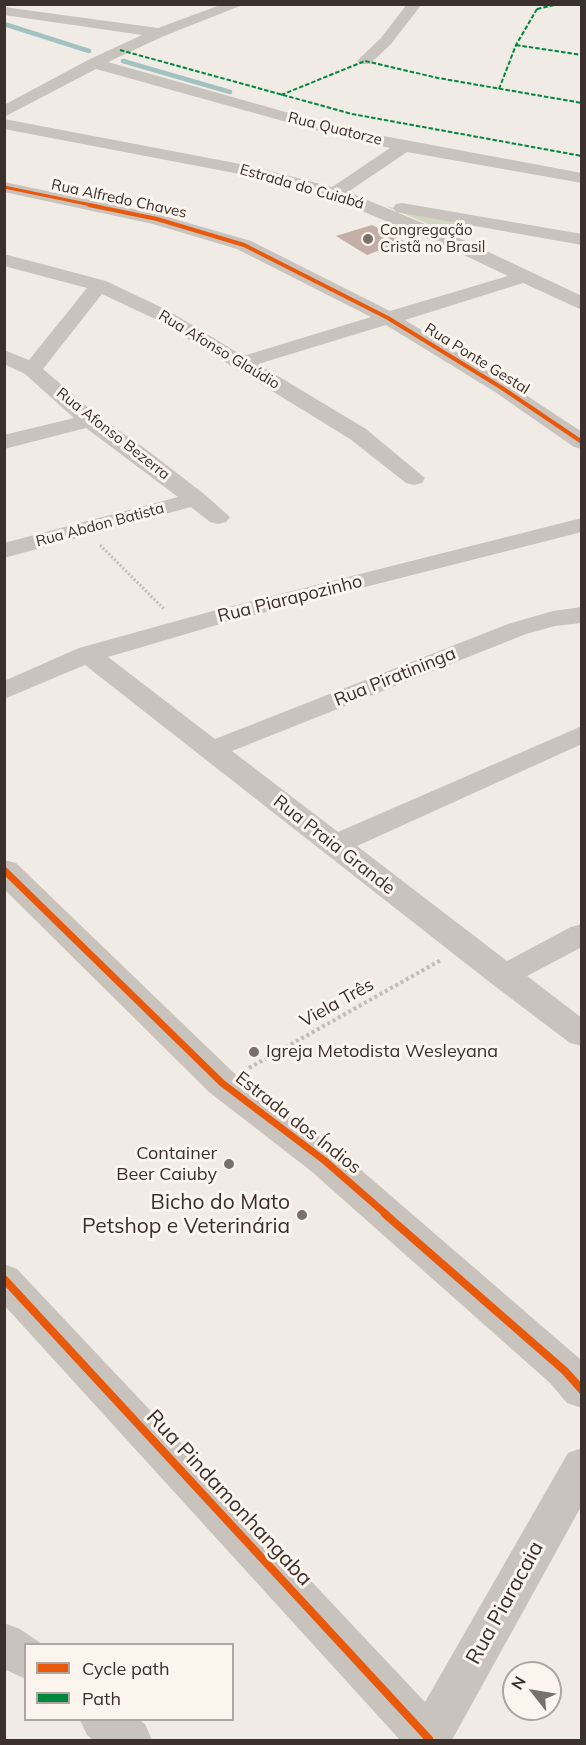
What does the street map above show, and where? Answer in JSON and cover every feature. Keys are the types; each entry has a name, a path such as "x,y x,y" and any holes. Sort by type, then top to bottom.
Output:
{"street":[{"path":"4,112 93,63 159,33 238,4"},
{"path":"365,61 386,41 415,4"},
{"path":"4,11 159,33"},
{"name":"Rua Quatorze","path":"93,63 309,124 404,146 582,178"},
{"name":"Estrada do Cuiabá","path":"4,124 251,171 342,196 454,243 582,304"},
{"path":"342,196 404,146"},
{"name":"Rua Alfredo Chaves","path":"4,187 157,219 222,237 244,245 388,318"},
{"path":"342,196 582,240"},
{"path":"454,243 487,223"},
{"name":"Rua Afonso Glaúdio","path":"4,260 99,285 162,315 358,434 414,478"},
{"path":"241,363 524,277"},
{"path":"32,370 99,285"},
{"name":"Rua Ponte Gestal","path":"388,318 502,388 582,442"},
{"name":"Rua Afonso Bezerra","path":"4,356 32,370 90,421 218,518"},
{"path":"4,442 90,421"},
{"name":"Rua Abdon Batista","path":"4,551 195,499"},
{"name":"Rua Piarapozinho","path":"4,691 88,654 182,627 582,525"},
{"name":"Rua Piratininga","path":"211,750 517,629 553,619 582,615"},
{"name":"Rua Praia Grande","path":"88,654 582,1035"},
{"path":"335,844 582,734"},
{"name":"Estrada dos Índios","path":"4,870 222,1083 325,1161 565,1371 582,1389"},
{"path":"503,976 582,934"},
{"name":"Rua Pindamonhangaba","path":"4,1279 429,1740"},
{"name":"Rua Piaracaia","path":"429,1740 582,1466"},
{"path":"4,1643 24,1658"},
{"path":"105,1721 129,1740"}],"path":[{"path":"85,530 182,627"}],"green space":[{"path":"385,206 477,223 455,235"}],"building":[{"name":"Congregação Cristã no Brasil","path":"372,225 404,241 367,255 336,236"}],"waterway":[{"path":"4,24 89,51"},
{"path":"123,61 230,92"}],"marked path":[{"path":"537,9 558,4"},
{"path":"499,89 516,45 537,9"},
{"path":"516,45 582,55"},
{"path":"120,50 352,114 582,156"},
{"path":"281,95 365,61 438,78 582,103"}],"cycle path":[{"path":"4,187 157,219 244,245 388,318 502,388 582,442"},
{"path":"4,870 222,1083 325,1161 565,1371 582,1390"},
{"path":"4,1279 429,1739"}],"place":[{"name":"Congregação Cristã no Brasil","path":"368,239"},
{"name":"Igreja Metodista Wesleyana","path":"254,1052"},
{"name":"Container Beer Caiuby","path":"229,1164"},
{"name":"Bicho do Mato Petshop e Veterinária","path":"302,1215"}]}
